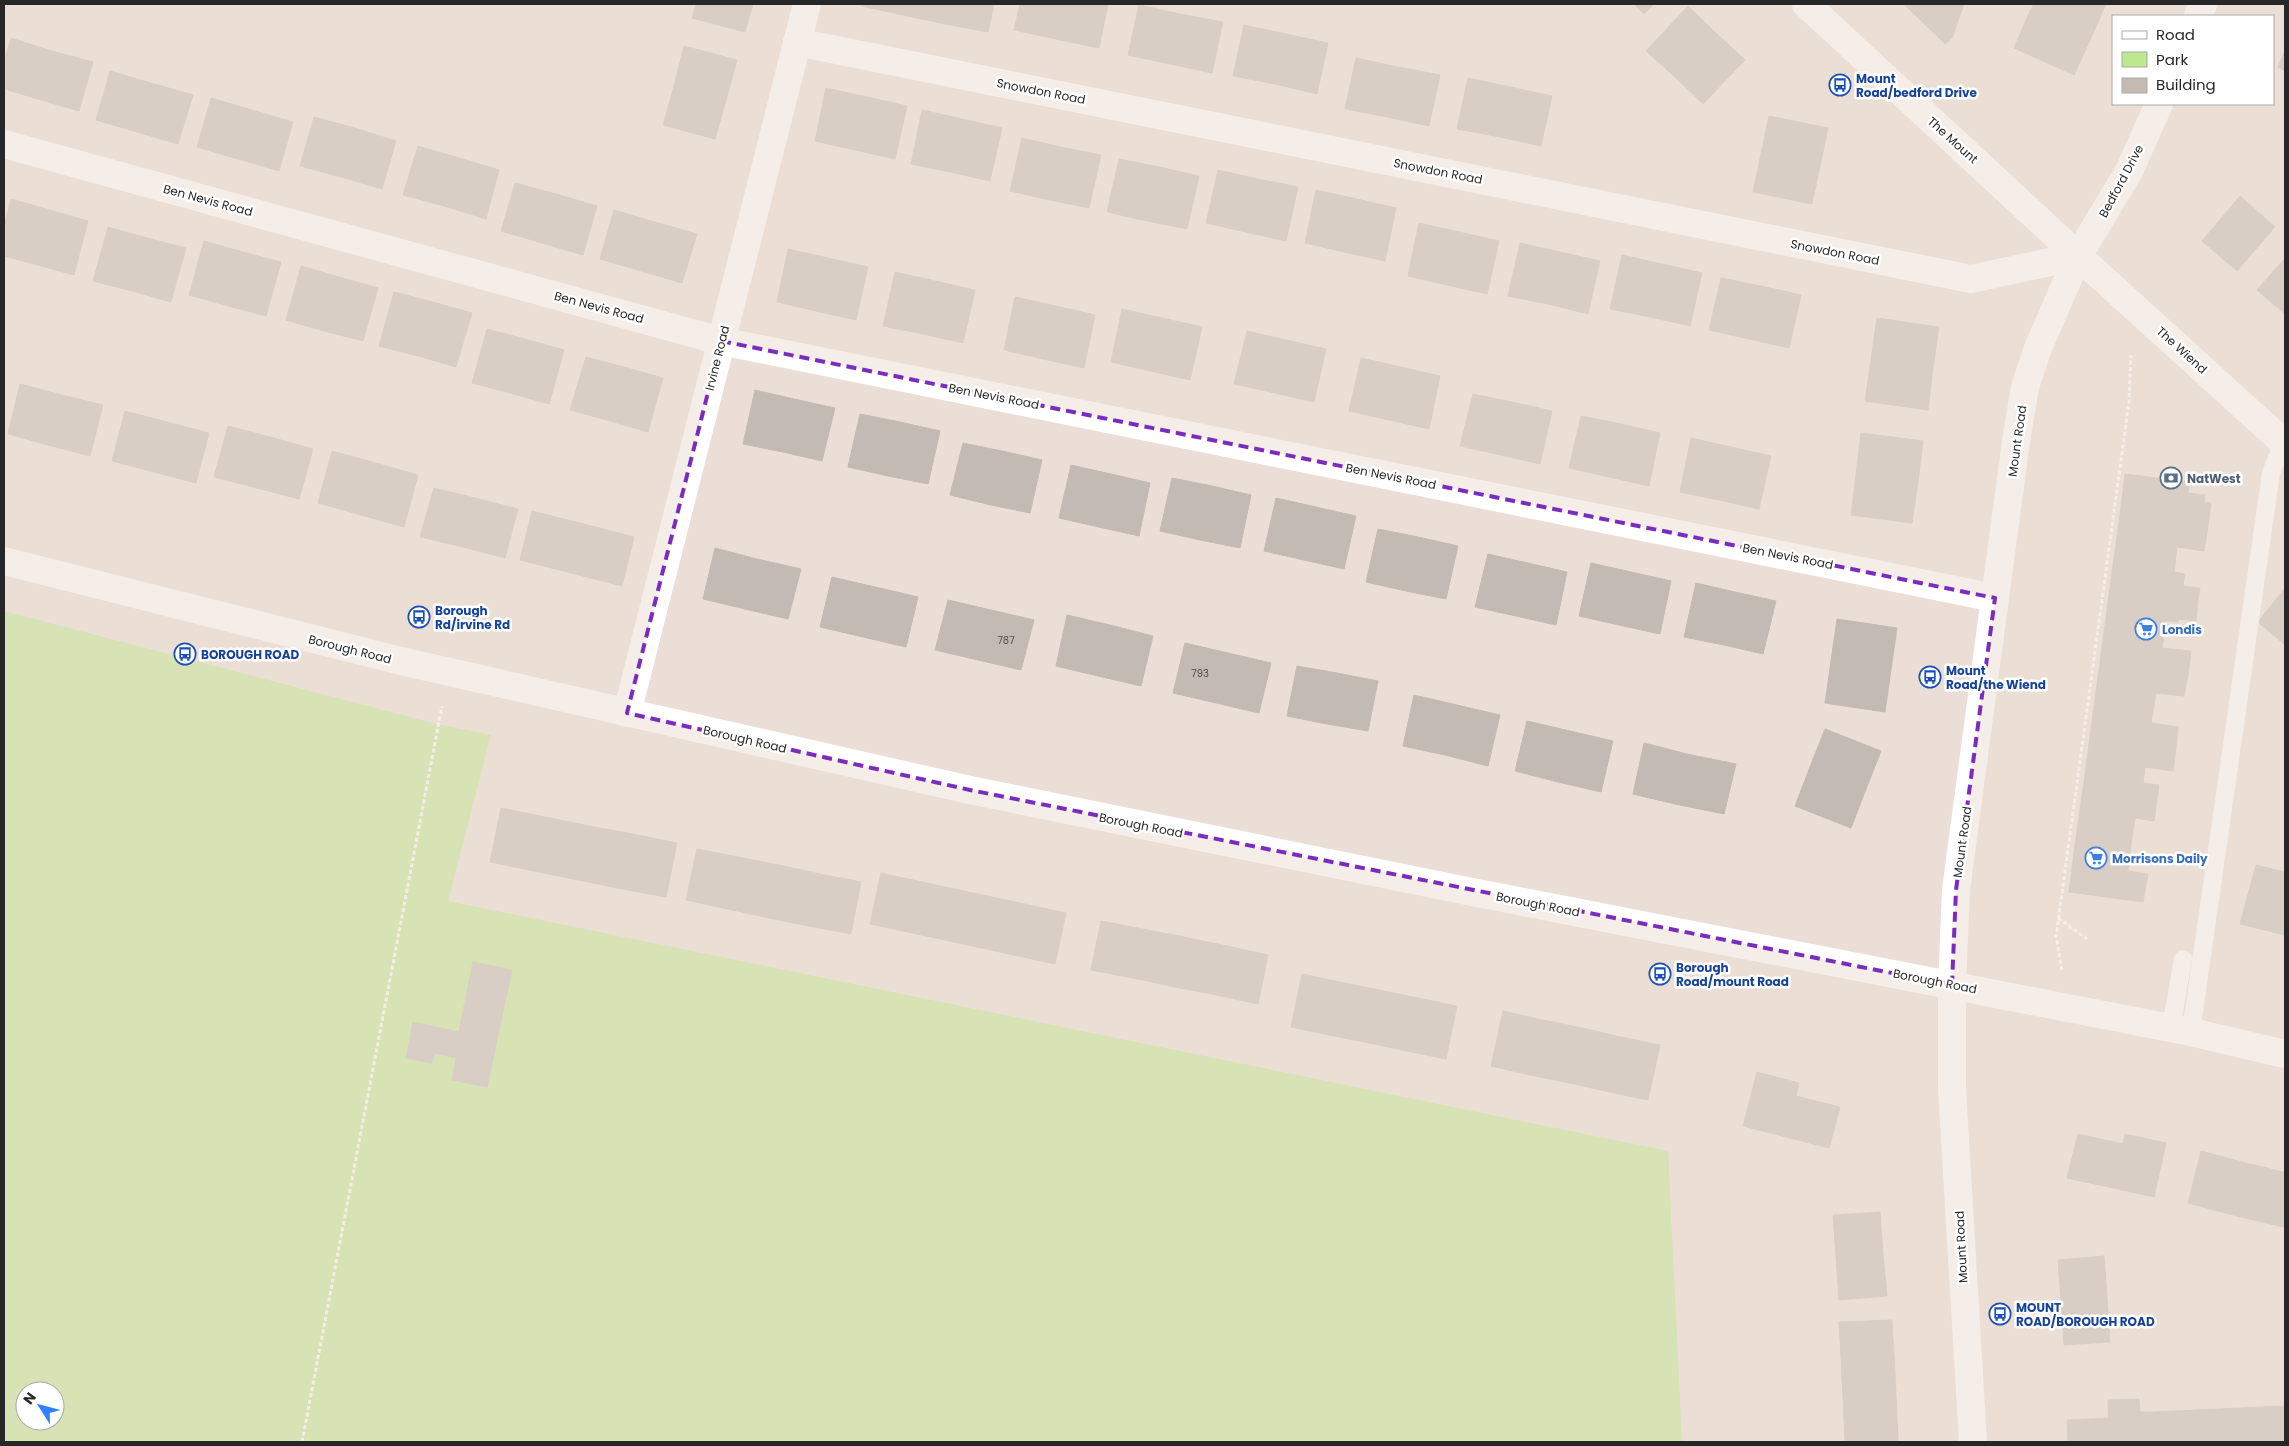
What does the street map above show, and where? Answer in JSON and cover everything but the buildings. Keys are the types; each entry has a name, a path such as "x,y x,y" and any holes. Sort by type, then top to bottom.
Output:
{"street":[{"name":"Irvine Road","path":"627,712 807,4"},
{"name":"The Mount","path":"1806,4 2078,256"},
{"name":"Snowdon Road","path":"797,42 1971,279 1981,279 2078,256"},
{"name":"Bedford Drive","path":"2078,256 2129,171 2159,105"},
{"name":"Ben Nevis Road","path":"4,144 721,340 1995,598"},
{"name":"The Wiend","path":"2078,256 2284,444"},
{"name":"Mount Road","path":"1973,1442 1952,1089 1952,984 1956,890 2025,387 2038,348 2078,256"},
{"name":"Borough Road","path":"4,561 449,672 980,792 1472,892 1952,984 2181,1030 2285,1054"}],"lane":[{"path":"2181,1030 2271,473 2284,444"},
{"path":"2181,1030 2183,959"}],"path":[{"path":"2057,1006 2063,968 2056,936 2058,918 2129,402 2132,343 2149,320"},
{"path":"302,1442 449,672"},
{"path":"2058,918 2087,938"}],"highlighted area":[{"path":"721,341 1995,598 1956,890 1952,985 970,790 627,713"}],"green space":[{"path":"4,611 437,724 491,735 448,901 1668,1151 1682,1442 4,1442"}],"place":[{"name":"Mount Road/bedford Drive","path":"1840,85"},
{"name":"NatWest","path":"2171,478"},
{"name":"Borough Rd/irvine Rd","path":"419,617"},
{"name":"Londis","path":"2146,629"},
{"name":"BOROUGH ROAD","path":"185,654"},
{"name":"Mount Road/the Wiend","path":"1930,677"},
{"name":"Morrisons Daily","path":"2096,858"},
{"name":"Borough Road/mount Road","path":"1660,974"},
{"name":"MOUNT ROAD/BOROUGH ROAD","path":"2000,1314"}]}
